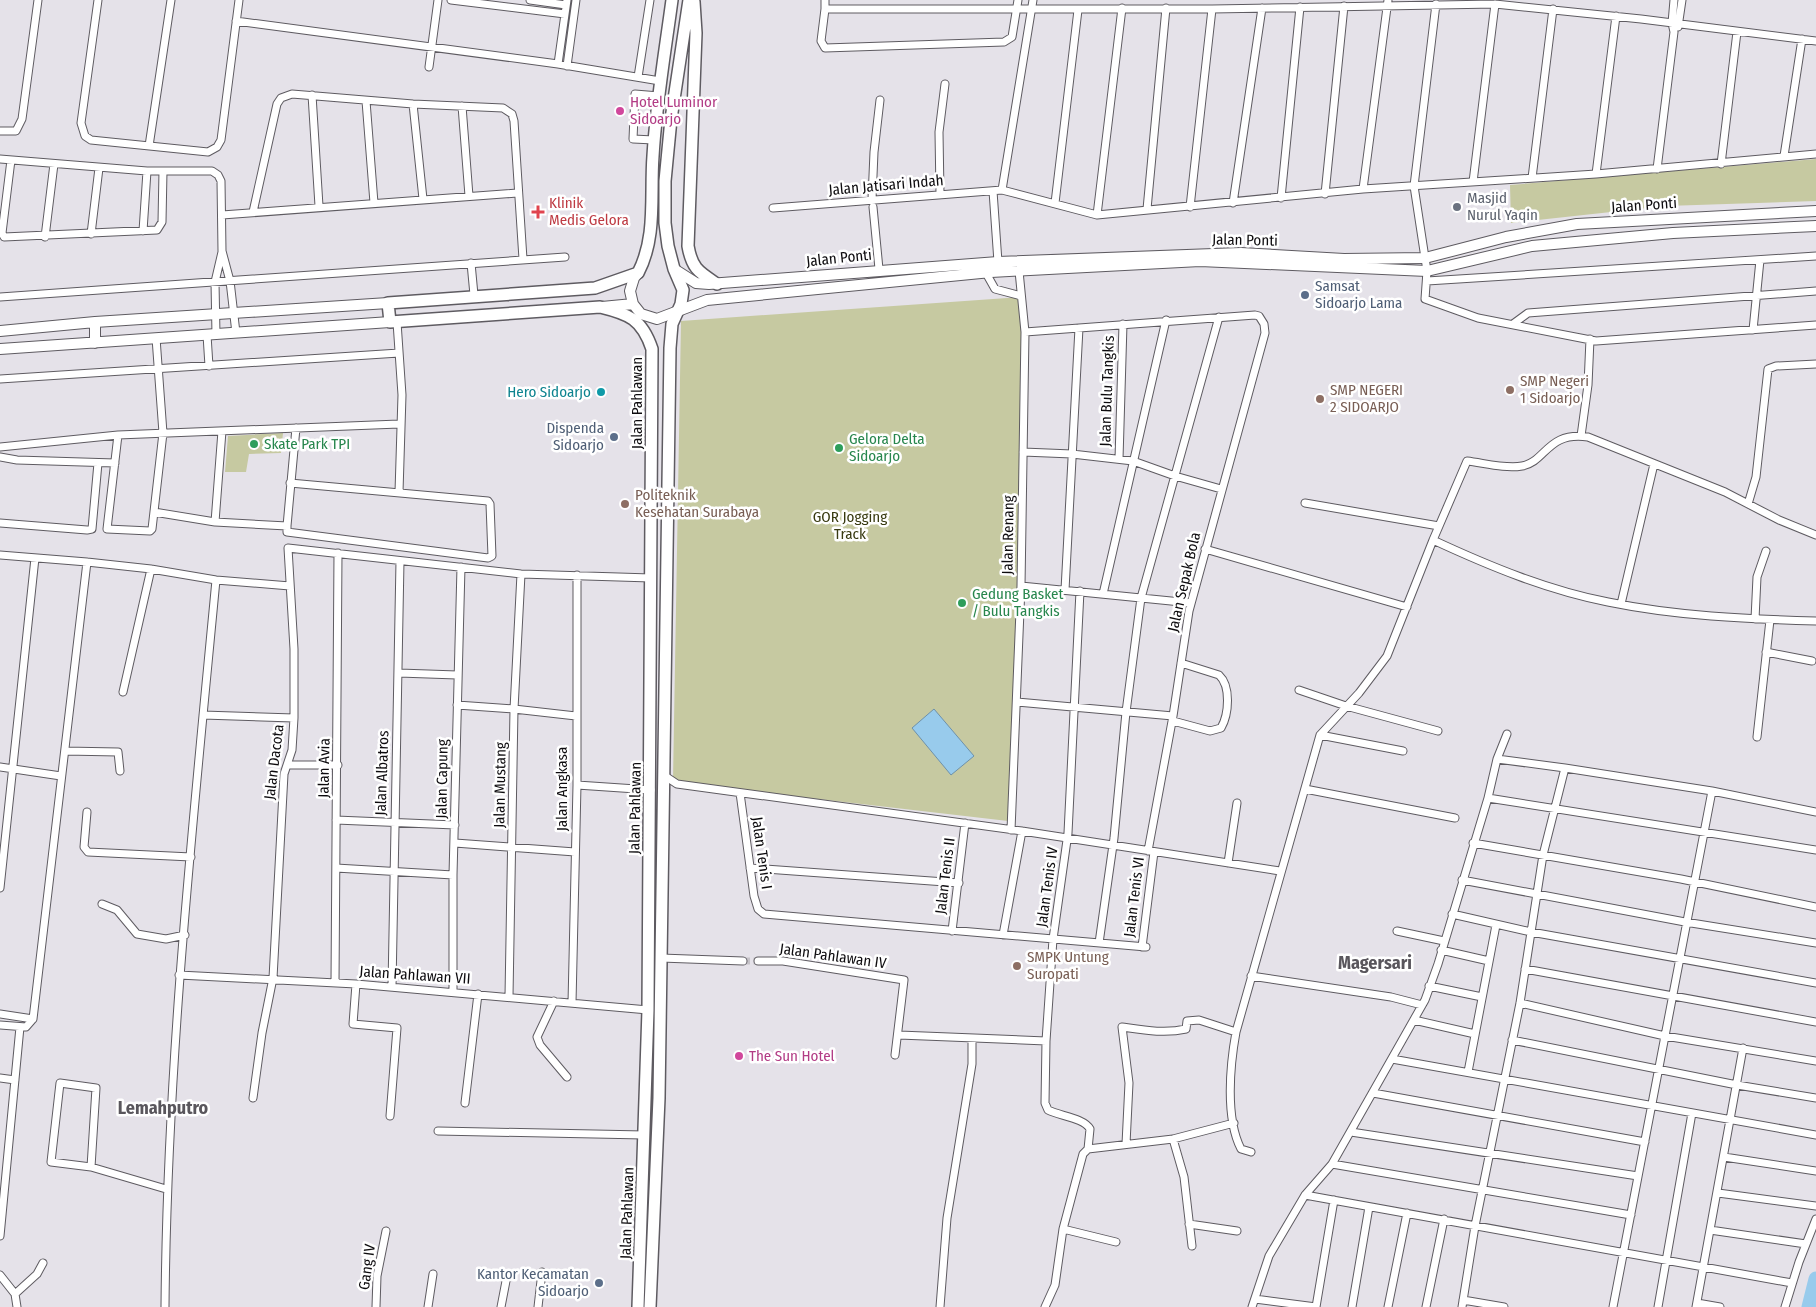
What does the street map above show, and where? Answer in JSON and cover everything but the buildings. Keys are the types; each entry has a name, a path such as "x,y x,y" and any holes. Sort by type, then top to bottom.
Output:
{"main road":[{"path":"672,0 658,96 650,234 646,256 634,278 630,291 633,304 641,314 651,318 663,318 676,312"},
{"name":"Jalan Pahlawan","path":"650,1307 659,1098 670,348 672,324 681,304 683,290 674,269 665,222 665,181 671,118 689,0"},
{"path":"694,0 696,33 688,246 691,262 698,271 717,284"},
{"name":"Jalan Ponti","path":"674,269 696,283 717,284 948,264 1241,253 1344,258 1424,258 1506,237 1577,224 1816,211"},
{"name":"Jalan Ponti","path":"676,312 695,303 707,300 950,276 1200,261 1427,276 1532,246 1673,233 1816,226"},
{"path":"948,264 950,276"},
{"path":"0,331 95,322 595,288 638,273"},
{"path":"388,303 394,322"},
{"path":"0,349 633,304"},
{"name":"Jalan Pahlawan","path":"600,307 631,317 645,330 652,349 651,578 645,790 648,1010 638,1307"},
{"path":"95,322 95,342"},
{"path":"646,1079 659,1079"},
{"path":"646,1097 659,1098"}],"street":[{"path":"0,132 16,131 22,119 38,0"},
{"path":"98,0 81,123 82,130 91,140 208,152 217,147 221,140 239,0"},
{"path":"149,146 171,0"},
{"path":"429,67 438,0"},
{"path":"451,0 565,14"},
{"path":"530,0 566,2 558,64"},
{"path":"567,66 576,0"},
{"path":"638,77 650,0"},
{"path":"825,0 821,42 825,48 1004,42 1012,37 1018,0"},
{"path":"1033,0 1002,190 1097,215 1363,189 1596,174 1816,154"},
{"path":"1674,0 1676,23"},
{"path":"1657,169 1674,32 1682,0"},
{"path":"824,9 1078,10 1344,6 1388,2 1495,4 1616,16 1816,41"},
{"path":"1363,189 1388,2"},
{"path":"1436,4 1414,186 1427,276 1425,299 1478,318 1590,339 1688,336 1816,326"},
{"path":"1473,182 1495,4"},
{"path":"1325,194 1344,6"},
{"path":"1281,198 1300,7"},
{"path":"1097,215 1122,8"},
{"path":"1147,209 1166,8"},
{"path":"1233,203 1262,8"},
{"path":"1190,207 1212,9"},
{"path":"1532,178 1553,9"},
{"path":"1054,203 1078,10"},
{"path":"1596,174 1616,16"},
{"path":"236,21 432,49 558,64 660,81"},
{"path":"1721,164 1736,32"},
{"path":"1784,156 1802,40"},
{"path":"940,194 939,132 945,84"},
{"path":"253,212 277,104 281,98 292,94 366,101 503,108 512,114 514,121 515,193 521,259"},
{"path":"654,140 633,139 636,94 658,96"},
{"path":"312,95 319,206"},
{"path":"879,269 873,203 874,152 880,100"},
{"path":"366,101 374,203"},
{"path":"413,104 423,199"},
{"path":"462,106 469,196"},
{"path":"0,159 147,171 212,171 218,175 221,182 222,251 230,280 236,333"},
{"path":"11,160 2,235 4,237 45,237 157,230 161,226 162,171"},
{"path":"45,237 54,164"},
{"path":"91,234 99,168"},
{"path":"143,231 147,171"},
{"name":"Jalan Jatisari Indah","path":"772,208 873,203 940,194 1002,190"},
{"path":"993,192 998,262"},
{"path":"222,215 319,206 515,193"},
{"path":"208,366 216,314 215,282 217,265 222,251"},
{"path":"1427,276 1816,256"},
{"path":"0,297 565,257"},
{"path":"1753,330 1760,260"},
{"path":"471,263 474,295"},
{"name":"Jalan Renang","path":"1010,830 1021,586 1025,332 1019,271"},
{"path":"986,273 995,289 1021,296"},
{"path":"1513,324 1528,313 1816,291"},
{"name":"Jalan Sepak Bola","path":"1151,851 1192,603 1221,489 1265,333 1264,324 1259,316 1219,317"},
{"path":"952,931 1099,943 1114,845 1126,712 1141,598 1219,317 1025,332"},
{"path":"1103,594 1166,320"},
{"path":"394,322 399,353 402,396 399,424 399,492"},
{"name":"Jalan Bulu Tangkis","path":"1119,459 1123,324"},
{"path":"1065,590 1079,328"},
{"path":"118,435 107,529 150,531 152,530 163,433 156,338"},
{"path":"1581,436 1588,385 1590,339"},
{"path":"0,379 399,353"},
{"path":"1748,504 1756,476 1768,369 1776,366 1816,364"},
{"path":"0,447 118,435 399,424"},
{"path":"290,483 488,501 490,504 492,556 488,558 287,532 290,483 296,428"},
{"path":"215,522 222,432"},
{"path":"1251,1152 1241,1149 1234,1123 1229,1071 1236,1032 1251,976 1320,735 1387,656 1467,461 1523,466 1531,462 1551,444 1567,437 1581,436 1599,441 1725,492 1816,535"},
{"path":"1023,452 1072,454 1134,461 1175,476 1221,489"},
{"path":"0,457 17,460 115,463"},
{"path":"0,523 92,529 98,463"},
{"path":"1621,604 1654,464"},
{"path":"1306,503 1439,526"},
{"path":"154,512 215,522 287,526"},
{"path":"1433,540 1514,576 1621,604 1684,614 1816,621"},
{"name":"Jalan Dacota","path":"253,1098 262,1034 273,978 284,774 292,750 294,649 288,548 338,553"},
{"path":"1205,549 1407,607"},
{"path":"1755,619 1757,578 1766,550"},
{"path":"338,553 521,574 651,578"},
{"name":"Jalan Avia","path":"335,983 338,553"},
{"path":"0,555 87,562 151,569 216,580 290,586"},
{"path":"0,888 35,558"},
{"name":"Jalan Albatros","path":"392,987 400,561"},
{"path":"0,1025 20,1027 29,1025 33,1019 87,562"},
{"name":"Jalan Capung","path":"453,992 453,875 461,567"},
{"path":"123,692 151,569"},
{"name":"Jalan Mustang","path":"509,996 514,709 521,574"},
{"name":"Jalan Angkasa","path":"572,1003 577,785 577,575"},
{"path":"165,1307 166,1189 179,975 185,935 216,580"},
{"path":"1021,586 1192,603"},
{"name":"Jalan Tenis IV","path":"1080,592 1067,838 1053,939 1046,1041 1045,1103 1048,1110 1088,1125 1090,1129 1088,1149"},
{"path":"1757,737 1770,620"},
{"path":"1766,652 1812,661"},
{"path":"1017,702 1126,712 1173,719 1210,731 1221,728 1224,722 1227,687 1223,679 1219,675 1182,663"},
{"path":"399,674 457,675"},
{"path":"1299,690 1346,706 1438,731"},
{"path":"457,706 514,709 576,716"},
{"path":"203,714 294,718"},
{"path":"1252,1307 1269,1256 1305,1195 1332,1164 1422,1005 1444,941 1488,798 1497,759 1507,734"},
{"path":"1320,735 1403,751"},
{"path":"65,751 118,752 120,771"},
{"path":"1497,759 1712,791 1816,812"},
{"path":"287,765 338,765"},
{"path":"0,767 61,776"},
{"path":"1504,1307 1462,1304 1496,1116 1520,1003 1543,855 1565,768"},
{"path":"665,776 677,784 1022,831 1280,871"},
{"path":"664,792 677,784"},
{"path":"577,785 645,790"},
{"path":"1305,788 1455,818"},
{"path":"1613,1307 1712,791"},
{"name":"Jalan Tenis I","path":"740,793 754,896 758,909 764,914 952,931"},
{"path":"1488,798 1816,850"},
{"path":"1228,863 1236,803"},
{"path":"87,812 84,846 88,852 191,857"},
{"path":"336,820 455,825"},
{"name":"Jalan Tenis II","path":"952,931 965,823"},
{"path":"1003,935 1022,831"},
{"path":"455,843 575,852"},
{"path":"1473,843 1694,882 1816,907"},
{"name":"Jalan Tenis VI","path":"1099,943 1144,947 1151,851"},
{"path":"336,868 453,875"},
{"path":"750,868 959,882"},
{"path":"1462,880 1686,922 1816,943"},
{"path":"102,904 117,910 138,934 166,939 185,935"},
{"path":"1452,914 1531,932 1816,983"},
{"path":"1468,1072 1496,925"},
{"path":"1397,931 1444,941"},
{"path":"1441,950 1489,961"},
{"path":"661,958 743,961"},
{"name":"Jalan Pahlawan IV","path":"758,961 783,962 904,980 899,1035"},
{"path":"1525,970 1816,1022"},
{"name":"Jalan Pahlawan VII","path":"179,975 273,978 356,984 509,996 648,1010"},
{"path":"1251,976 1391,997 1422,1005"},
{"path":"356,984 354,1024 397,1028 390,1116"},
{"path":"1429,986 1482,997"},
{"path":"465,1102 478,994"},
{"path":"554,1001 538,1040 566,1077"},
{"path":"1520,1003 1665,1036 1816,1061"},
{"path":"0,1014 33,1019"},
{"path":"1126,1144 1129,1083 1122,1027 1143,1031 1178,1031 1186,1029 1188,1021 1199,1020 1236,1032"},
{"path":"1414,1020 1475,1034"},
{"path":"0,1236 20,1027"},
{"path":"894,1056 899,1035 1046,1041"},
{"path":"940,1307 947,1218 972,1064 972,1039"},
{"path":"1512,1040 1736,1086 1816,1098"},
{"path":"1720,1307 1696,1305 1743,1048"},
{"path":"1392,1059 1816,1135"},
{"path":"0,1078 15,1080"},
{"path":"91,1167 96,1088 60,1083 50,1161 80,1167 91,1167 166,1189"},
{"path":"1373,1093 1645,1142"},
{"path":"1658,1307 1692,1113"},
{"path":"1045,1307 1055,1285 1063,1229 1083,1154 1088,1149 1173,1139 1234,1123"},
{"path":"438,1131 644,1135"},
{"path":"1351,1132 1638,1176"},
{"path":"1173,1139 1184,1177 1192,1246"},
{"path":"1724,1157 1816,1171"},
{"path":"1332,1164 1631,1215"},
{"path":"1718,1193 1816,1206"},
{"path":"1305,1195 1792,1283"},
{"path":"1254,1299 1316,1307 1334,1200"},
{"path":"1352,1307 1370,1207"},
{"path":"1388,1307 1407,1213"},
{"path":"1785,1307 1816,1219"},
{"path":"1426,1307 1444,1220"},
{"path":"1189,1224 1237,1231"},
{"path":"1063,1229 1116,1242"},
{"path":"1710,1230 1806,1244"},
{"name":"Gang IV","path":"376,1307 377,1276 386,1231"},
{"path":"16,1294 37,1274 43,1263"},
{"path":"538,1307 542,1272"},
{"path":"428,1307 433,1274"},
{"path":"0,1275 16,1294 17,1307"},
{"path":"501,1307 506,1281"}],"green space":[{"path":"1816,159 1816,201 1666,206 1511,223 1510,185"},
{"name":"GOR Jogging Track","path":"1020,297 1025,332 1017,702 1008,821 741,790 673,780 681,321"},
{"name":"Skate Park TPI","path":"283,433 281,453 249,454 246,472 225,472 228,436"}],"water":[{"path":"934,709 974,756 951,775 912,728"}],"waterway":[{"path":"1809,1307 1816,1279"}],"tunnel":[{"path":"743,961 758,961"}],"place":[{"name":"Hotel Luminor Sidoarjo","path":"620,111"},
{"name":"Masjid Nurul Yaqin","path":"1457,207"},
{"name":"Klinik Medis Gelora","path":"538,212"},
{"name":"Samsat Sidoarjo Lama","path":"1305,295"},
{"name":"SMP Negeri 1 Sidoarjo","path":"1510,390"},
{"name":"Hero Sidoarjo","path":"601,392"},
{"name":"SMP NEGERI 2 SIDOARJO","path":"1320,399"},
{"name":"Dispenda Sidoarjo","path":"614,437"},
{"name":"Skate Park TPI","path":"254,444"},
{"name":"Gelora Delta Sidoarjo","path":"839,448"},
{"name":"Politeknik Kesehatan Surabaya","path":"625,504"},
{"name":"Gedung Basket / Bulu Tangkis","path":"962,603"},
{"name":"SMPK Untung Suropati","path":"1017,966"},
{"name":"The Sun Hotel","path":"739,1056"},
{"name":"Kantor Kecamatan Sidoarjo","path":"599,1283"}],"district":[{"name":"Magersari","path":"1375,963"},
{"name":"Lemahputro","path":"163,1108"}]}
